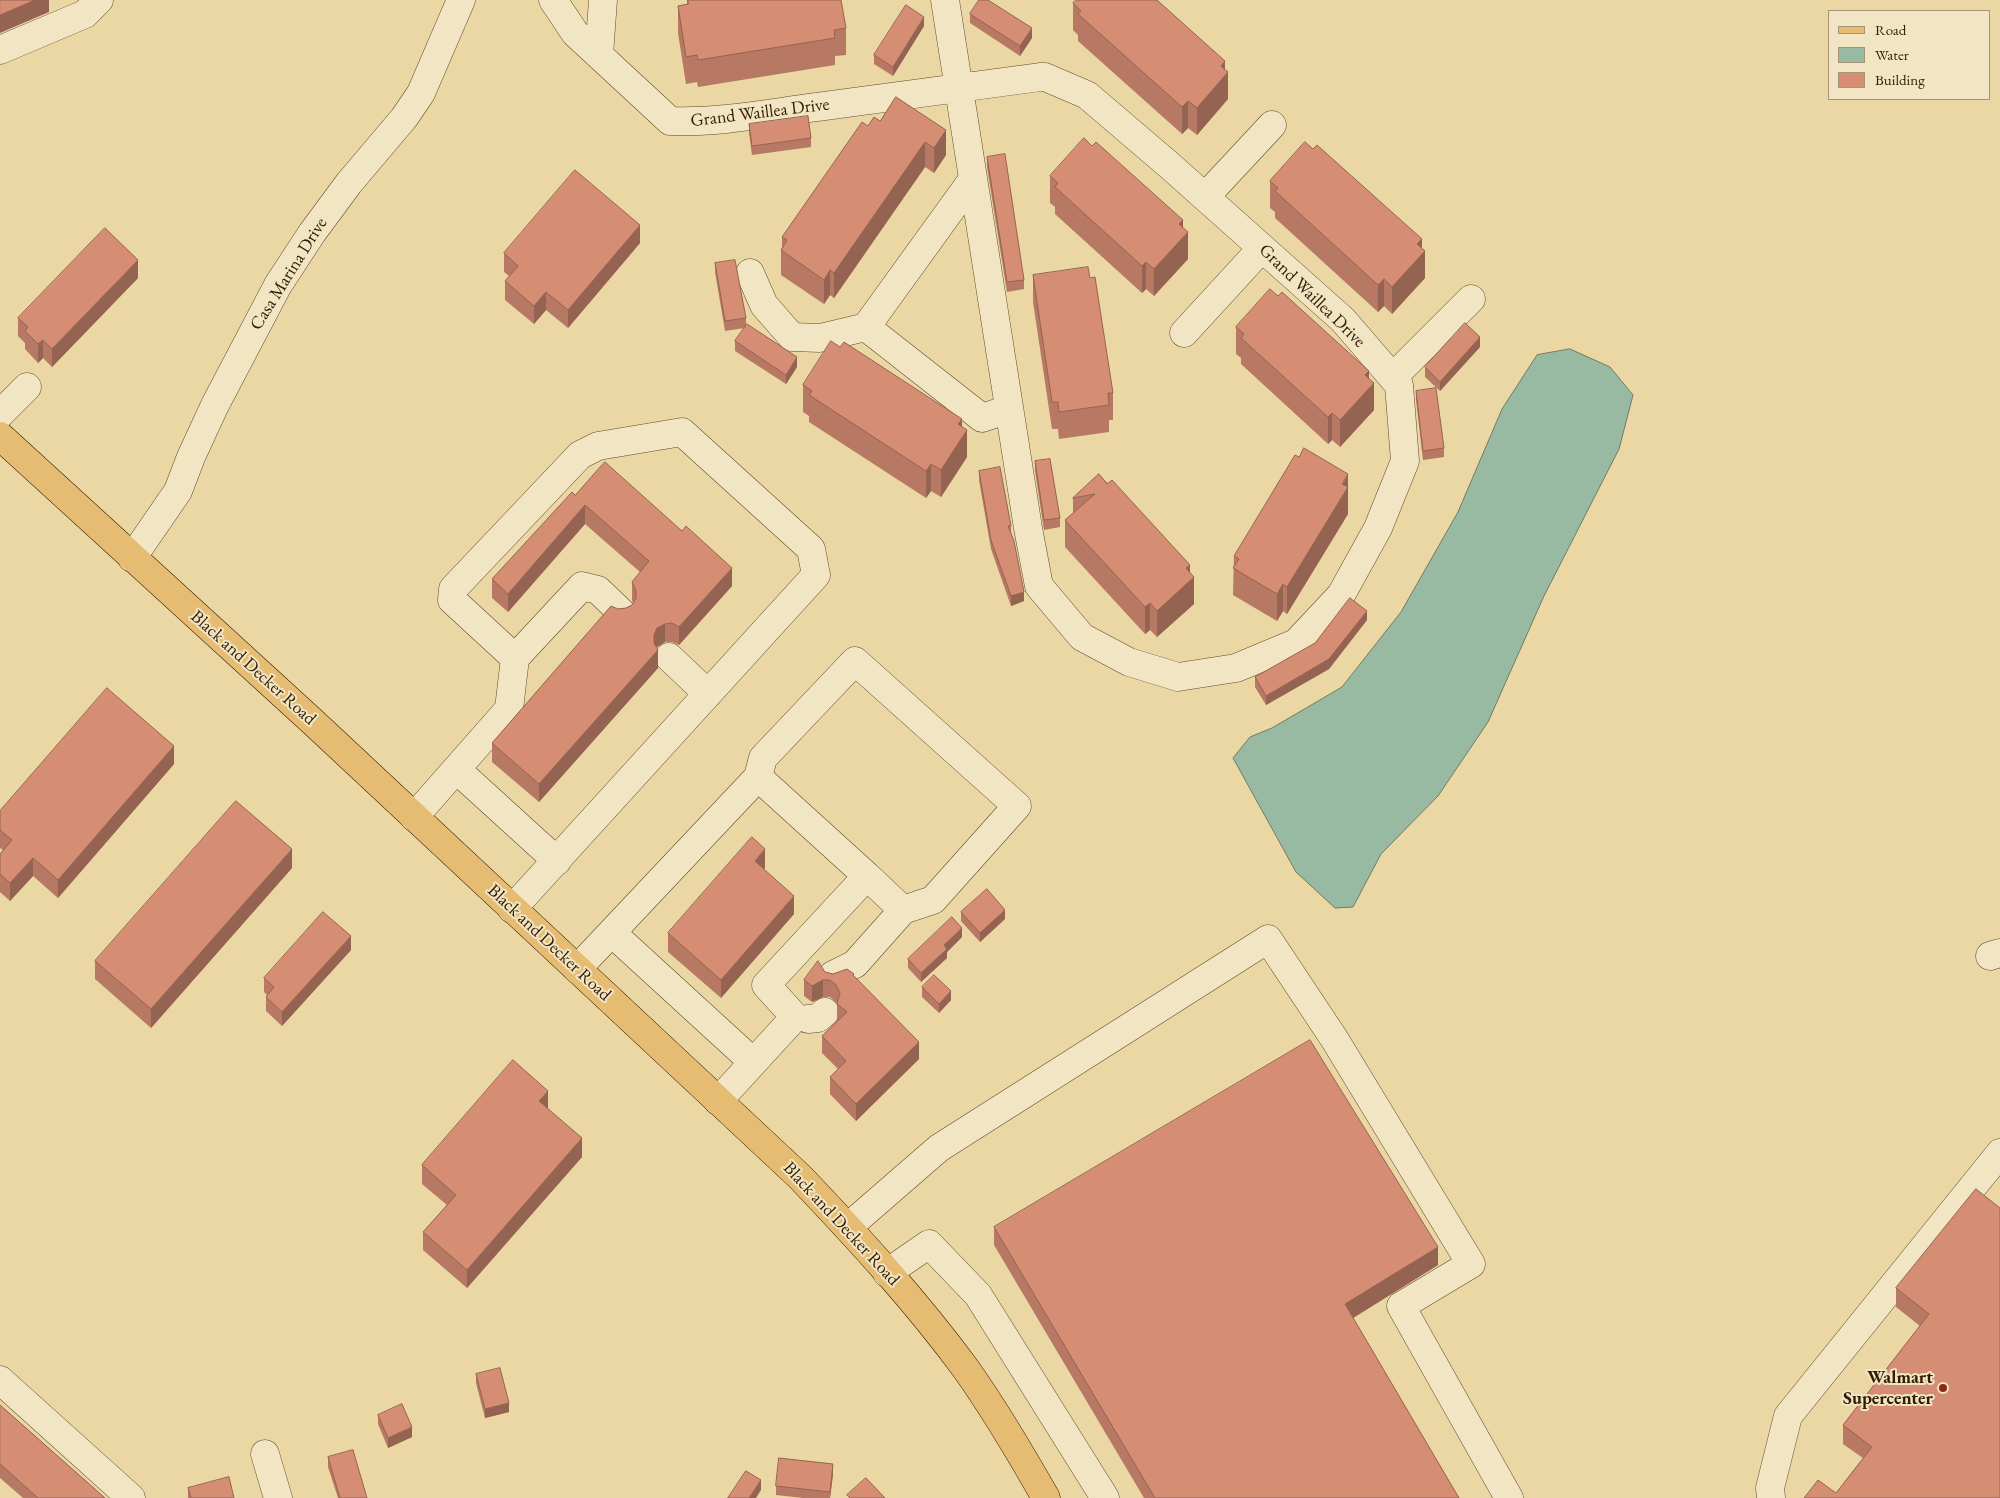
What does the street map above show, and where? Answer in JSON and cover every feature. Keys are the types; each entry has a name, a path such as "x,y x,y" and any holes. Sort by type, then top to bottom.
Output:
{"main road":[{"name":"Black and Decker Road","path":"0,436 414,817 800,1177 848,1227 966,1369 1020,1453 1046,1498"}],"street":[{"path":"0,50 85,14 99,0"},
{"name":"Casa Marina Drive","path":"132,558 178,491 215,405 278,285 312,233 349,183 404,118 421,93 461,0"},
{"name":"Grand Waillea Drive","path":"553,0 575,33 670,121 701,123 959,88 1044,77 1087,95 1205,197 1344,320 1399,385 1405,460 1378,528 1341,595 1296,643 1236,668 1178,677 1129,662 1082,637 1039,586 1009,409 959,88 946,0"},
{"path":"599,55 603,0"},
{"path":"1205,197 1272,125"},
{"path":"750,274 764,305 792,337 820,338 866,328 974,179"},
{"path":"1184,333 1262,248"},
{"path":"1393,378 1471,299"},
{"path":"866,328 982,418 1009,409"},
{"path":"0,414 27,387"},
{"path":"512,909 816,575 811,549 682,432 598,446 580,455 453,589 452,600 516,658"},
{"path":"414,817 509,709 516,658 582,586 598,590 621,612"},
{"path":"668,657 708,694"},
{"path":"577,969 758,776 763,758 855,661 1017,806 933,900 903,910 845,975"},
{"path":"457,770 556,861"},
{"path":"758,776 903,910"},
{"path":"718,1101 753,1062 810,1012 766,985 866,876"},
{"path":"612,932 753,1062"},
{"path":"848,1227 939,1148 1268,939 1334,1040 1471,1264 1401,1306 1509,1498"},
{"path":"1771,1498 1770,1488 1788,1416 2000,1152"},
{"path":"887,1274 929,1244 978,1295 1106,1498"},
{"path":"0,1380 131,1498"},
{"path":"265,1454 278,1498"}],"water":[{"path":"1570,349 1610,367 1633,395 1619,449 1544,596 1488,722 1438,796 1381,854 1353,907 1335,908 1296,872 1233,758 1250,737 1272,728 1342,687 1401,612 1458,512 1502,409 1537,355"}],"building":[{"path":"0,0 35,0 0,15"},
{"path":"688,0 841,0 846,28 834,30 835,38 698,60 697,55 686,57 678,6 688,4"},
{"path":"979,0 988,0 1032,28 1020,46 970,14"},
{"path":"1076,0 1157,0 1225,61 1221,66 1228,72 1197,108 1188,101 1182,107 1078,14 1081,11 1073,3"},
{"path":"906,5 924,17 893,67 874,55"},
{"path":"896,97 946,130 934,148 925,142 834,273 830,270 824,280 781,250 787,240 782,237 862,122 868,126 874,117 880,121"},
{"path":"808,116 811,138 752,146 749,124"},
{"path":"1084,138 1092,146 1096,142 1183,220 1179,224 1188,232 1154,269 1146,262 1142,266 1055,187 1058,183 1050,176"},
{"path":"1305,142 1313,149 1317,145 1422,239 1417,244 1425,251 1392,287 1384,279 1378,285 1275,191 1278,188 1270,181"},
{"path":"1005,154 1024,280 1007,282 987,157"},
{"path":"575,170 640,225 568,310 546,292 534,306 505,281 518,266 504,253"},
{"path":"105,228 138,260 52,349 43,340 38,344 25,331 28,327 18,318"},
{"path":"735,260 746,318 725,321 715,263"},
{"path":"1088,267 1090,278 1095,277 1113,393 1108,393 1109,405 1059,412 1058,402 1052,402 1033,275"},
{"path":"1270,289 1278,296 1282,292 1369,371 1365,375 1374,383 1340,420 1332,413 1328,417 1241,338 1244,334 1236,327"},
{"path":"1465,323 1480,337 1440,382 1425,367"},
{"path":"747,324 797,357 786,375 735,341"},
{"path":"831,341 840,347 844,342 962,419 958,424 967,430 941,470 931,464 926,471 809,395 812,391 803,385"},
{"path":"1436,388 1444,448 1423,451 1416,391"},
{"path":"1304,448 1348,474 1342,484 1348,487 1287,587 1283,584 1277,594 1233,568 1239,559 1234,556 1295,455 1299,457"},
{"path":"1050,459 1060,518 1044,520 1035,461"},
{"path":"605,462 682,531 686,526 732,568 679,627 672,623 657,628 654,635 654,643 658,650 539,784 492,743 611,606 618,609 632,605 636,598 636,590 632,582 649,561 585,505 508,594 492,579 572,492 575,495"},
{"path":"1000,467 1011,526 1008,526 1014,541 1024,592 1011,596 991,540 979,471"},
{"path":"1099,474 1107,484 1112,480 1190,565 1186,568 1194,577 1157,611 1150,603 1145,607 1065,520 1095,494 1073,498"},
{"path":"1350,598 1367,611 1329,659 1266,696 1255,677 1315,643"},
{"path":"107,688 174,746 58,880 33,858 10,883 0,874 0,854 12,840 0,830 0,811"},
{"path":"236,801 292,849 151,1009 95,961"},
{"path":"752,837 765,849 755,861 794,896 721,980 668,933"},
{"path":"987,889 1005,910 980,933 961,912"},
{"path":"323,912 351,936 282,1012 266,997 274,987 264,978"},
{"path":"952,917 962,928 944,945 947,949 921,973 908,959"},
{"path":"818,961 825,972 833,974 847,969 854,974 919,1042 856,1104 830,1077 846,1061 822,1036 847,1012 837,1004 840,993 836,985 830,980 823,980 812,986 804,980"},
{"path":"934,975 951,991 939,1004 922,987"},
{"path":"1310,1040 1438,1247 1345,1304 1459,1498 1155,1498 994,1227"},
{"path":"513,1060 548,1091 539,1101 582,1138 467,1270 423,1232 456,1195 422,1165"},
{"name":"Walmart Supercenter","path":"1976,1189 2000,1208 2000,1498 1804,1498 1818,1480 1836,1493 1872,1447 1843,1425 1929,1314 1896,1288"},
{"path":"500,1368 509,1403 485,1409 476,1374"},
{"path":"402,1404 412,1427 388,1438 378,1415"},
{"path":"0,1405 105,1498 38,1498 0,1464"},
{"path":"353,1450 367,1498 340,1498 328,1457"},
{"path":"779,1458 833,1464 830,1492 776,1486"},
{"path":"746,1471 761,1480 749,1498 728,1498"},
{"path":"229,1477 234,1498 191,1498 188,1488"},
{"path":"866,1478 885,1498 850,1498 847,1495"}],"place":[{"name":"Walmart Supercenter","path":"1943,1388"}]}
